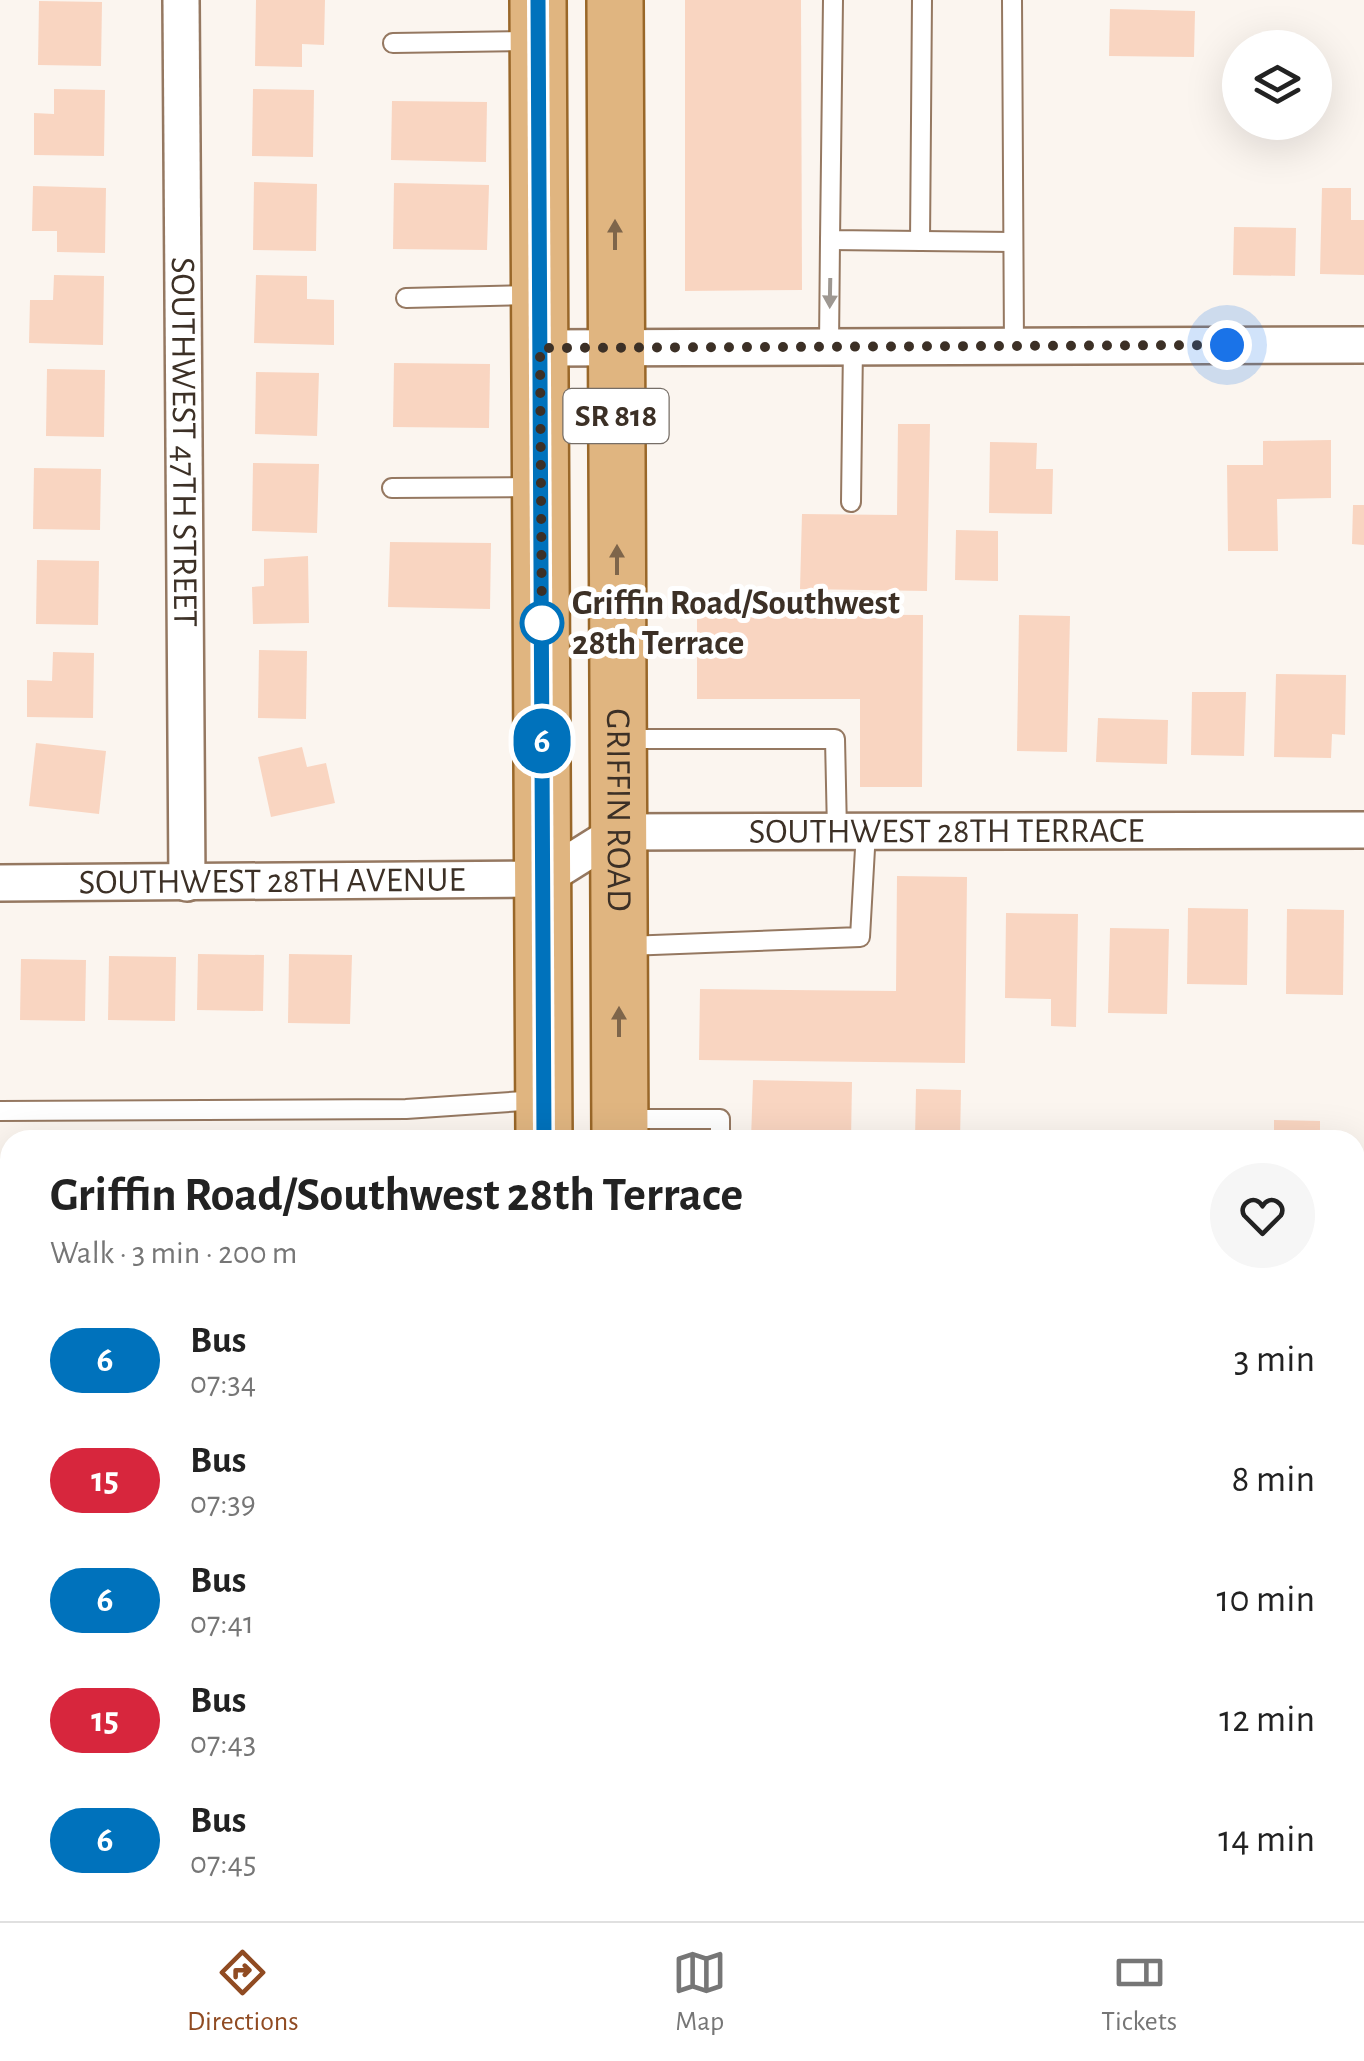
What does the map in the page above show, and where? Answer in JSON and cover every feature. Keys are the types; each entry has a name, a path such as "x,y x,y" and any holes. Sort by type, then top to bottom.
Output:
{"main road":[{"name":"GRIFFIN ROAD","path":"615,0 620,1130"},
{"name":"SR 818","path":"538,20 544,1120"}],"street":[{"name":"SOUTHWEST 47TH STREET","path":"181,0 187,883"},
{"path":"540,348 1364,345"},
{"name":"SOUTHWEST 28TH TERRACE","path":"618,832 1364,830"},
{"path":"543,879 618,832"},
{"name":"SOUTHWEST 28TH AVENUE","path":"0,883 543,879"}],"lane":[{"path":"833,0 830,240 850,502"},
{"path":"920,241 922,0"},
{"path":"1012,0 1014,347"},
{"path":"394,43 538,20"},
{"path":"830,240 1013,242"},
{"path":"406,298 540,295"},
{"path":"392,488 540,487"},
{"path":"618,739 835,740 852,831 860,937 619,946"},
{"path":"0,1111 406,1109 544,1120"},
{"path":"620,1130 720,1118 720,1130"}],"building":[{"path":"256,0 325,0 324,45 302,44 302,67 255,66"},
{"path":"685,0 801,0 802,290 685,291"},
{"path":"39,1 102,2 101,66 38,65"},
{"path":"1110,9 1195,11 1194,57 1109,56"},
{"path":"54,89 105,90 104,156 34,155 34,113 54,114"},
{"path":"253,89 314,90 313,157 252,156"},
{"path":"392,101 487,102 486,162 391,160"},
{"path":"254,182 317,184 316,251 253,250"},
{"path":"394,183 489,185 487,250 393,249"},
{"path":"33,186 106,188 105,253 57,252 57,231 32,231"},
{"path":"1322,188 1351,188 1351,220 1364,220 1364,275 1320,274"},
{"path":"1234,227 1296,228 1295,276 1233,275"},
{"path":"54,275 104,276 103,345 29,343 30,300 53,300"},
{"path":"256,275 307,276 307,299 334,300 334,345 254,343"},
{"path":"394,363 490,364 489,428 393,427"},
{"path":"47,369 105,370 104,437 46,436"},
{"path":"256,372 319,373 317,436 255,434"},
{"path":"898,424 930,424 927,591 800,589 802,514 897,515"},
{"path":"1331,440 1331,498 1277,499 1278,551 1228,551 1227,465 1263,465 1263,441"},
{"path":"990,442 1037,443 1036,469 1053,469 1052,514 989,513"},
{"path":"253,463 319,464 317,533 252,531"},
{"path":"34,468 101,469 100,530 33,529"},
{"path":"1353,505 1364,505 1364,545 1352,544"},
{"path":"956,530 998,531 998,581 955,580"},
{"path":"390,542 491,543 490,609 388,607"},
{"path":"308,556 309,623 253,624 252,587 264,586 264,559"},
{"path":"37,560 99,561 98,625 36,624"},
{"path":"697,614 923,615 922,787 860,787 860,699 697,699"},
{"path":"1019,615 1070,616 1067,752 1017,751"},
{"path":"259,650 307,651 306,719 258,718"},
{"path":"53,652 94,653 93,718 27,717 27,680 52,681"},
{"path":"1276,674 1346,675 1345,735 1332,734 1331,758 1274,757"},
{"path":"1192,692 1246,692 1244,756 1191,755"},
{"path":"1098,718 1168,720 1167,764 1096,762"},
{"path":"36,743 106,751 99,814 29,806"},
{"path":"302,747 307,767 326,763 335,803 271,817 258,757"},
{"path":"897,876 967,877 965,1063 699,1060 700,989 896,991"},
{"path":"1188,908 1248,909 1247,985 1187,984"},
{"path":"1287,909 1344,910 1343,995 1286,994"},
{"path":"1006,913 1078,914 1076,1027 1051,1026 1051,999 1005,998"},
{"path":"1110,928 1169,929 1167,1014 1108,1013"},
{"path":"198,954 264,955 263,1011 197,1010"},
{"path":"289,954 352,955 350,1024 288,1023"},
{"path":"109,956 176,957 175,1021 108,1020"},
{"path":"21,959 86,960 85,1021 20,1020"},
{"path":"753,1080 852,1082 851,1130 751,1130"},
{"path":"916,1089 961,1090 960,1130 915,1130"},
{"path":"1274,1120 1320,1121 1320,1130 1274,1130"}],"bus line":[{"name":"6","path":"538,0 544,1130"}],"place":[{"name":"Griffin Road/Southwest 28th Terrace","path":"542,623"}],"route":[{"path":"542,623 542,634 540,348 1227,345"}]}
